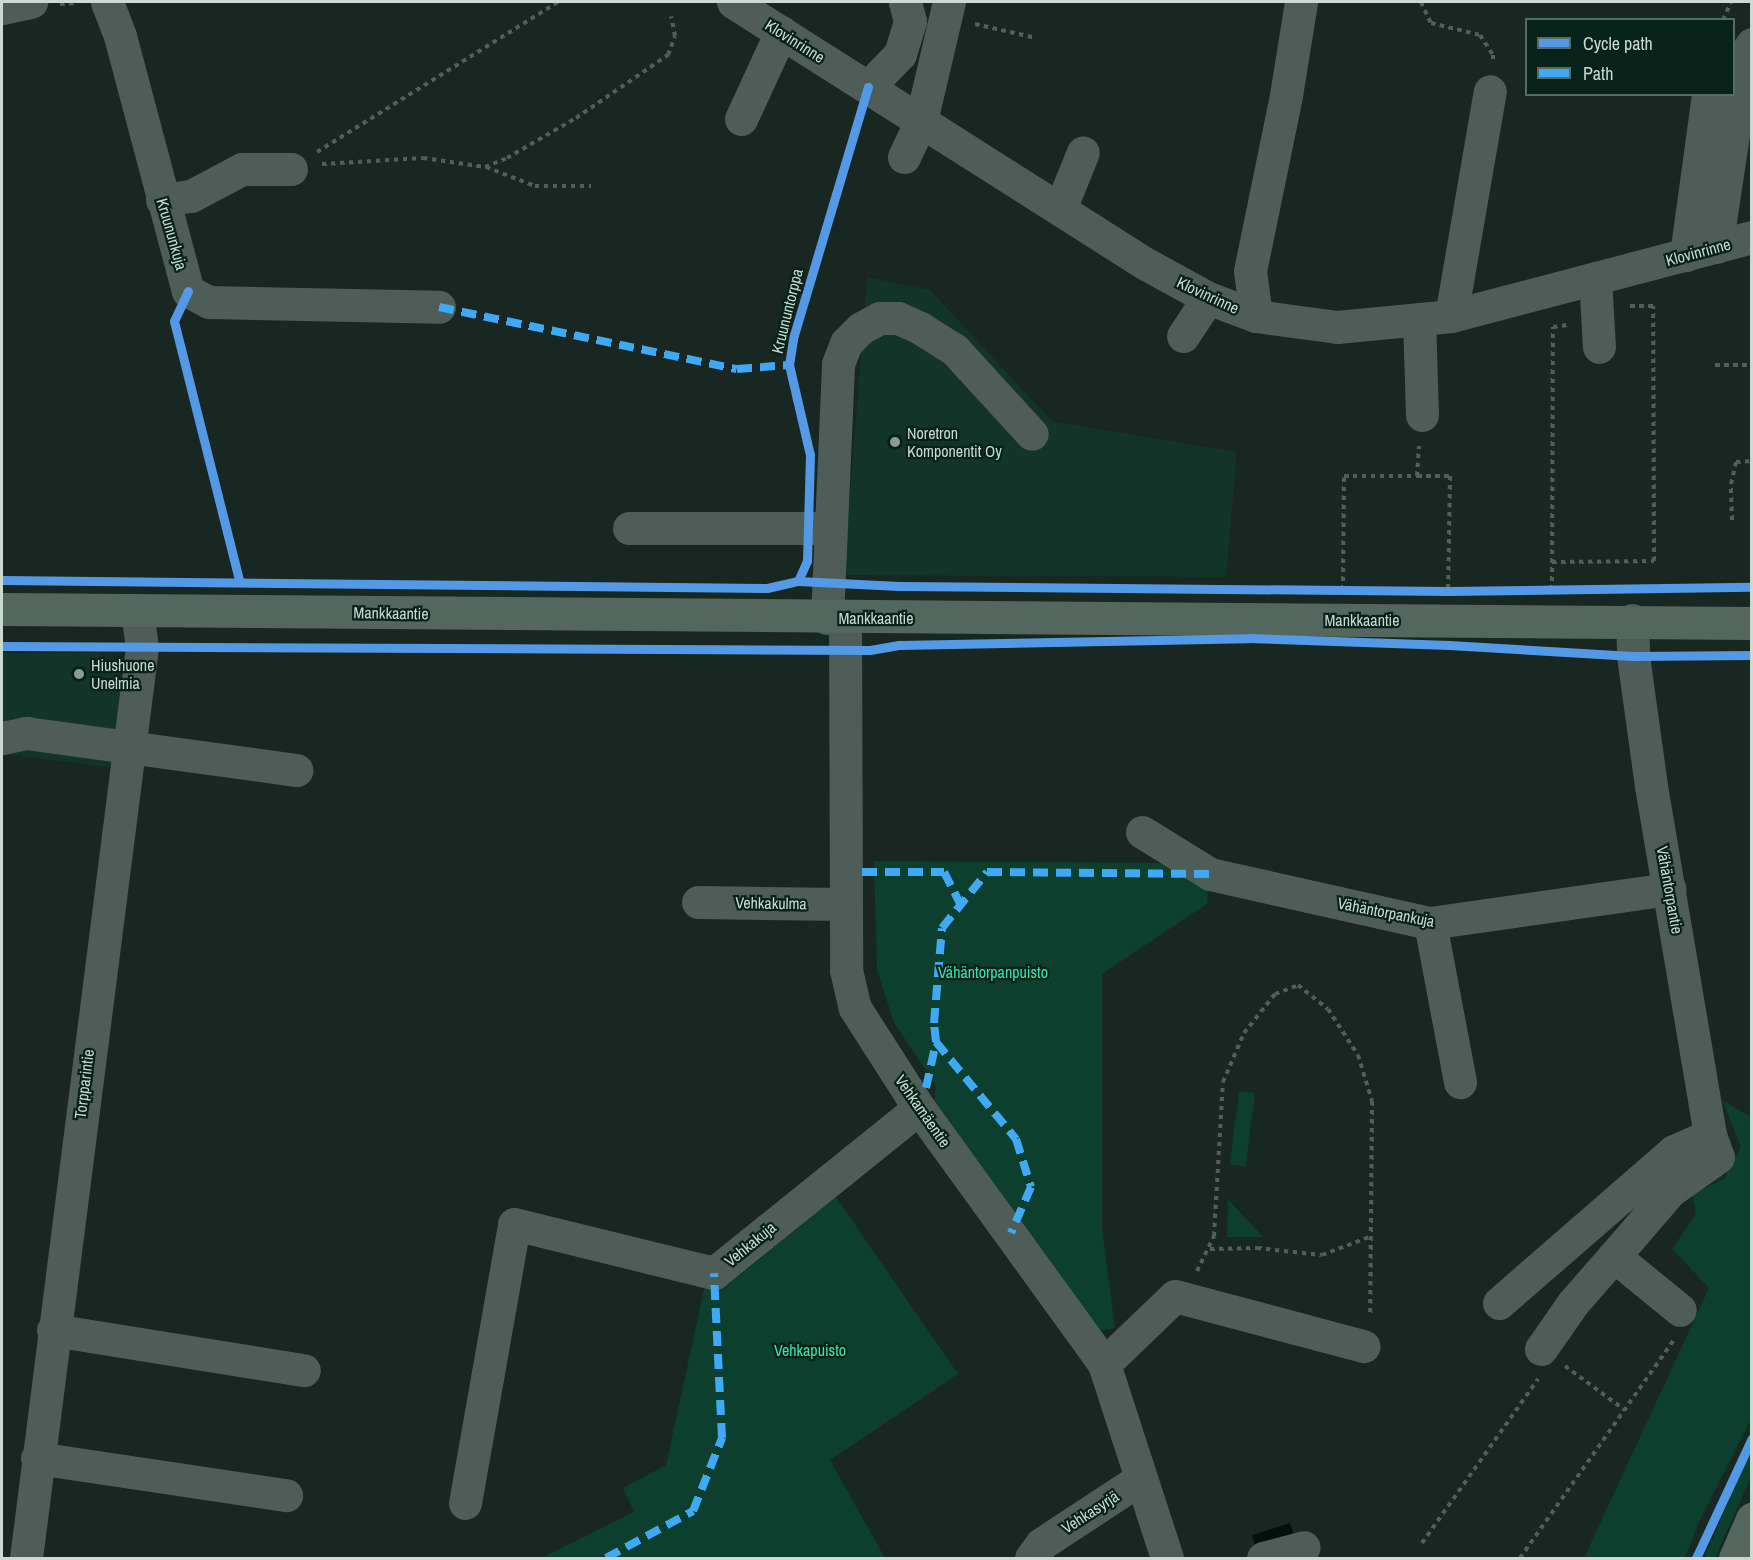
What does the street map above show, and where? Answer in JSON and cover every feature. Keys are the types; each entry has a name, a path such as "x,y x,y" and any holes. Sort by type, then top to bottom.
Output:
{"main road":[{"name":"Mankkaantie","path":"2,609 836,618 1752,622"},
{"path":"1735,1558 1752,1519"}],"street":[{"path":"2,4 32,2"},
{"name":"Kruununkuja","path":"107,2 120,36 188,291 209,302 440,307"},
{"name":"Klovinrinne","path":"733,2 1060,209 1208,298 1256,316 1337,327 1435,318 1597,313 1701,251 1752,237"},
{"path":"868,87 900,54 909,21 905,2"},
{"path":"1256,316 1250,271 1286,95 1301,2"},
{"path":"904,157 921,121 947,9"},
{"path":"741,119 780,32"},
{"path":"1701,251 1745,55 1752,44"},
{"path":"1422,415 1435,318 1490,91"},
{"path":"1701,251 1708,96"},
{"path":"1060,209 1083,152"},
{"path":"162,200 191,196 242,169 291,169"},
{"path":"1183,336 1208,298"},
{"name":"Vehkamäentie","path":"1032,434 954,349 898,318 880,318 861,328 846,343 838,364 829,528 836,618 846,970 855,1008 919,1108 1104,1364 1167,1558"},
{"path":"629,528 829,528"},
{"name":"Torpparintie","path":"26,1558 53,1330 142,647 137,610"},
{"name":"Vähäntorpantie","path":"1632,620 1638,692 1714,1146"},
{"path":"2,738 26,733 296,770"},
{"name":"Vähäntorpankuja","path":"1142,832 1210,874 1430,923 1670,889"},
{"name":"Vehkakulma","path":"698,902 845,904"},
{"path":"1430,923 1460,1082"},
{"name":"Vehkakuja","path":"465,1503 514,1224 714,1273 919,1108"},
{"path":"1547,1353 1573,1303 1670,1191 1714,1146"},
{"path":"1499,1303 1674,1151 1714,1146"},
{"path":"1614,1256 1680,1310"},
{"path":"1104,1364 1174,1296 1363,1346"},
{"path":"53,1330 304,1370"},
{"path":"37,1458 286,1495"},
{"name":"Vehkasyrjä","path":"1036,1551 1140,1479"},
{"path":"1263,1558 1304,1547"}],"path":[{"path":"291,169 558,2"},
{"path":"1421,2 1431,23 1480,35 1494,55 1490,91"},
{"path":"1724,18 1731,2"},
{"path":"947,9 1035,38"},
{"path":"485,167 576,118 668,55 675,36 671,16"},
{"path":"291,169 344,161 423,158 485,167 535,186 591,186"},
{"path":"1552,562 1654,561 1653,306 1597,313 1553,327 1552,562 1552,590"},
{"path":"1715,365 1752,365"},
{"path":"1417,476 1422,415"},
{"path":"1732,520 1731,484 1736,462 1752,461"},
{"path":"1343,590 1344,476 1450,476 1448,591"},
{"path":"1331,590 1355,590"},
{"path":"1540,590 1566,590"},
{"path":"1436,591 1460,591"},
{"path":"1174,1296 1202,1266 1210,1249 1223,1082 1244,1033 1275,994 1298,985 1328,1009 1358,1055 1371,1101 1371,1306 1363,1346"},
{"path":"1210,1249 1257,1248 1322,1255 1372,1236"},
{"path":"1520,1558 1677,1337 1681,1327 1680,1310"},
{"path":"1422,1543 1547,1353 1625,1410"}],"shaded area":[{"path":"867,277 930,290 1052,421 1237,452 1226,577 844,575"},
{"path":"2,653 98,653 117,665 127,703 117,768 2,754"},
{"path":"1290,1523 1294,1535 1256,1548 1252,1535"}],"green space":[{"name":"Vähäntorpanpuisto","path":"874,861 1182,863 1209,879 1207,904 1102,974 1102,1227 1115,1328 1099,1331 934,1102 936,1085 894,1023 877,970"},
{"path":"1239,1091 1255,1093 1246,1166 1230,1164"},
{"path":"1722,1100 1751,1117 1751,1419 1699,1522 1685,1558 1584,1558 1709,1288 1672,1249 1696,1214 1692,1194 1724,1179 1741,1147"},
{"name":"Vehkapuisto","path":"836,1197 958,1374 830,1460 885,1558 541,1558 634,1512 623,1488 666,1465 704,1289 740,1275"},
{"path":"1228,1199 1263,1237 1227,1237"},
{"path":"1751,1450 1751,1477 1715,1558 1704,1558"}],"marked path":[{"path":"439,307 737,369 789,365"},
{"path":"862,872 944,872 961,905"},
{"path":"926,1088 936,1042 934,1023 942,928 987,872 1210,874"},
{"path":"936,1042 1016,1139 1031,1187 1011,1233"},
{"path":"606,1558 693,1511 722,1438 714,1273"}],"cycle path":[{"name":"Kruununtorppa","path":"798,581 807,561 810,455 789,365 794,335 868,87"},
{"path":"188,291 174,321 239,580"},
{"path":"2,580 767,588 798,581 899,586 1448,591 1752,587"},
{"path":"2,646 870,650 899,645 1248,638 1449,645 1633,656 1752,655"},
{"path":"1696,1558 1752,1438"}],"place":[{"name":"Noretron Komponentit Oy","path":"895,442"},
{"name":"Hiushuone Unelmia","path":"79,674"}]}
